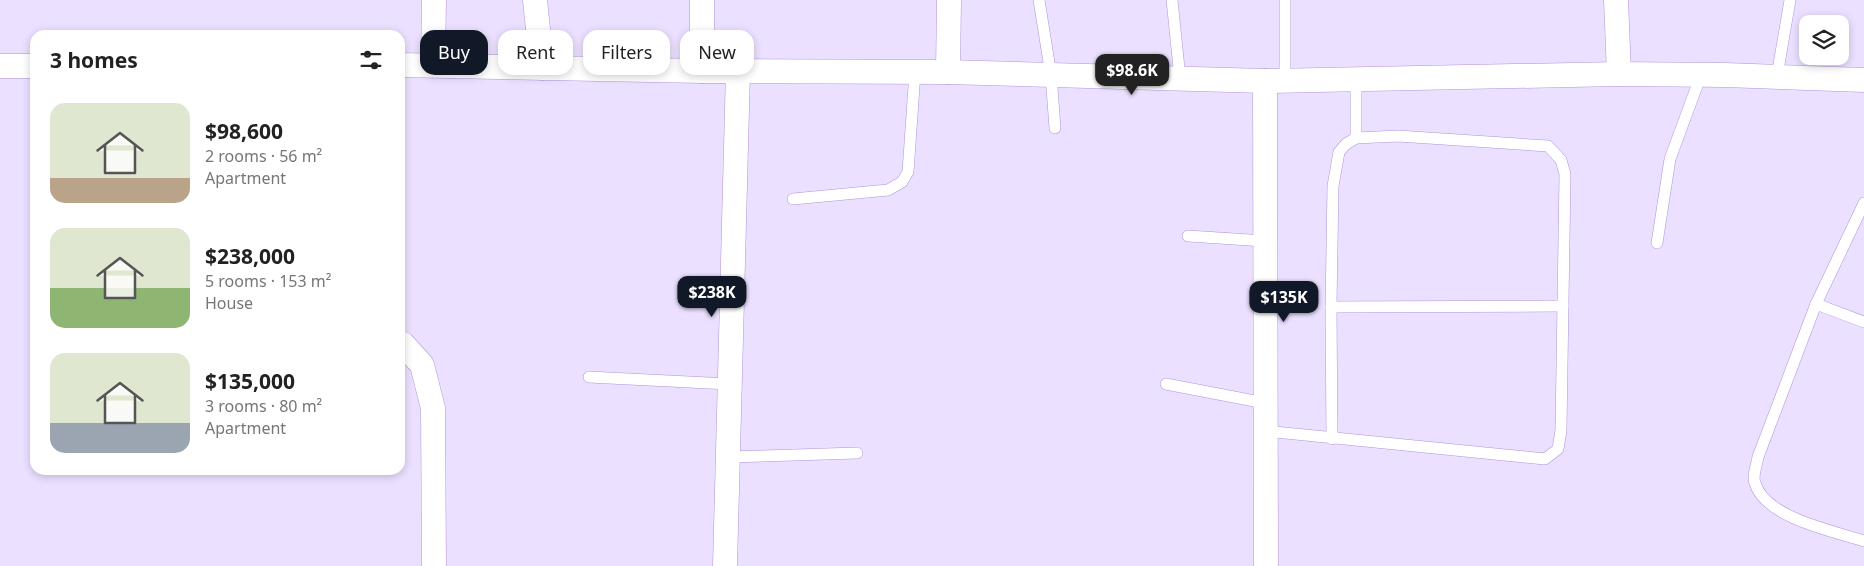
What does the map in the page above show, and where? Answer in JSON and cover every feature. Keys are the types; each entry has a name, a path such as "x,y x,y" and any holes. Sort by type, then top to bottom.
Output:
{"street":[{"path":"434,0 434,30"},
{"path":"535,0 538,30"},
{"path":"702,0 702,30"},
{"path":"948,72 949,0"},
{"path":"1616,0 1619,74"},
{"path":"405,65 420,65"},
{"path":"0,66 30,66"},
{"path":"573,69 680,71"},
{"path":"754,71 948,72 1275,80 1619,74 1777,76 1864,80"},
{"path":"725,566 738,75"},
{"path":"1266,566 1265,242 1275,80"},
{"path":"405,346 422,365 434,408 434,566"}],"lane":[{"path":"1040,0 1051,75 1056,128"},
{"path":"1172,0 1180,78"},
{"path":"1275,80 1285,0"},
{"path":"1777,76 1790,0"},
{"path":"793,199 888,190 902,182 908,172 914,72"},
{"path":"1657,243 1670,159 1701,75"},
{"path":"1356,79 1356,138"},
{"path":"1265,431 1332,439 1545,459 1558,449 1560,430 1565,174 1561,160 1548,146 1398,136 1356,138 1346,144 1339,152 1333,186 1331,307 1332,439"},
{"path":"1864,203 1816,304 1758,457 1754,482 1763,498 1781,512 1864,541"},
{"path":"1188,236 1265,242"},
{"path":"1816,304 1864,322"},
{"path":"1331,307 1562,306"},
{"path":"589,377 729,384"},
{"path":"1166,384 1265,403"},
{"path":"728,457 857,453"}]}
